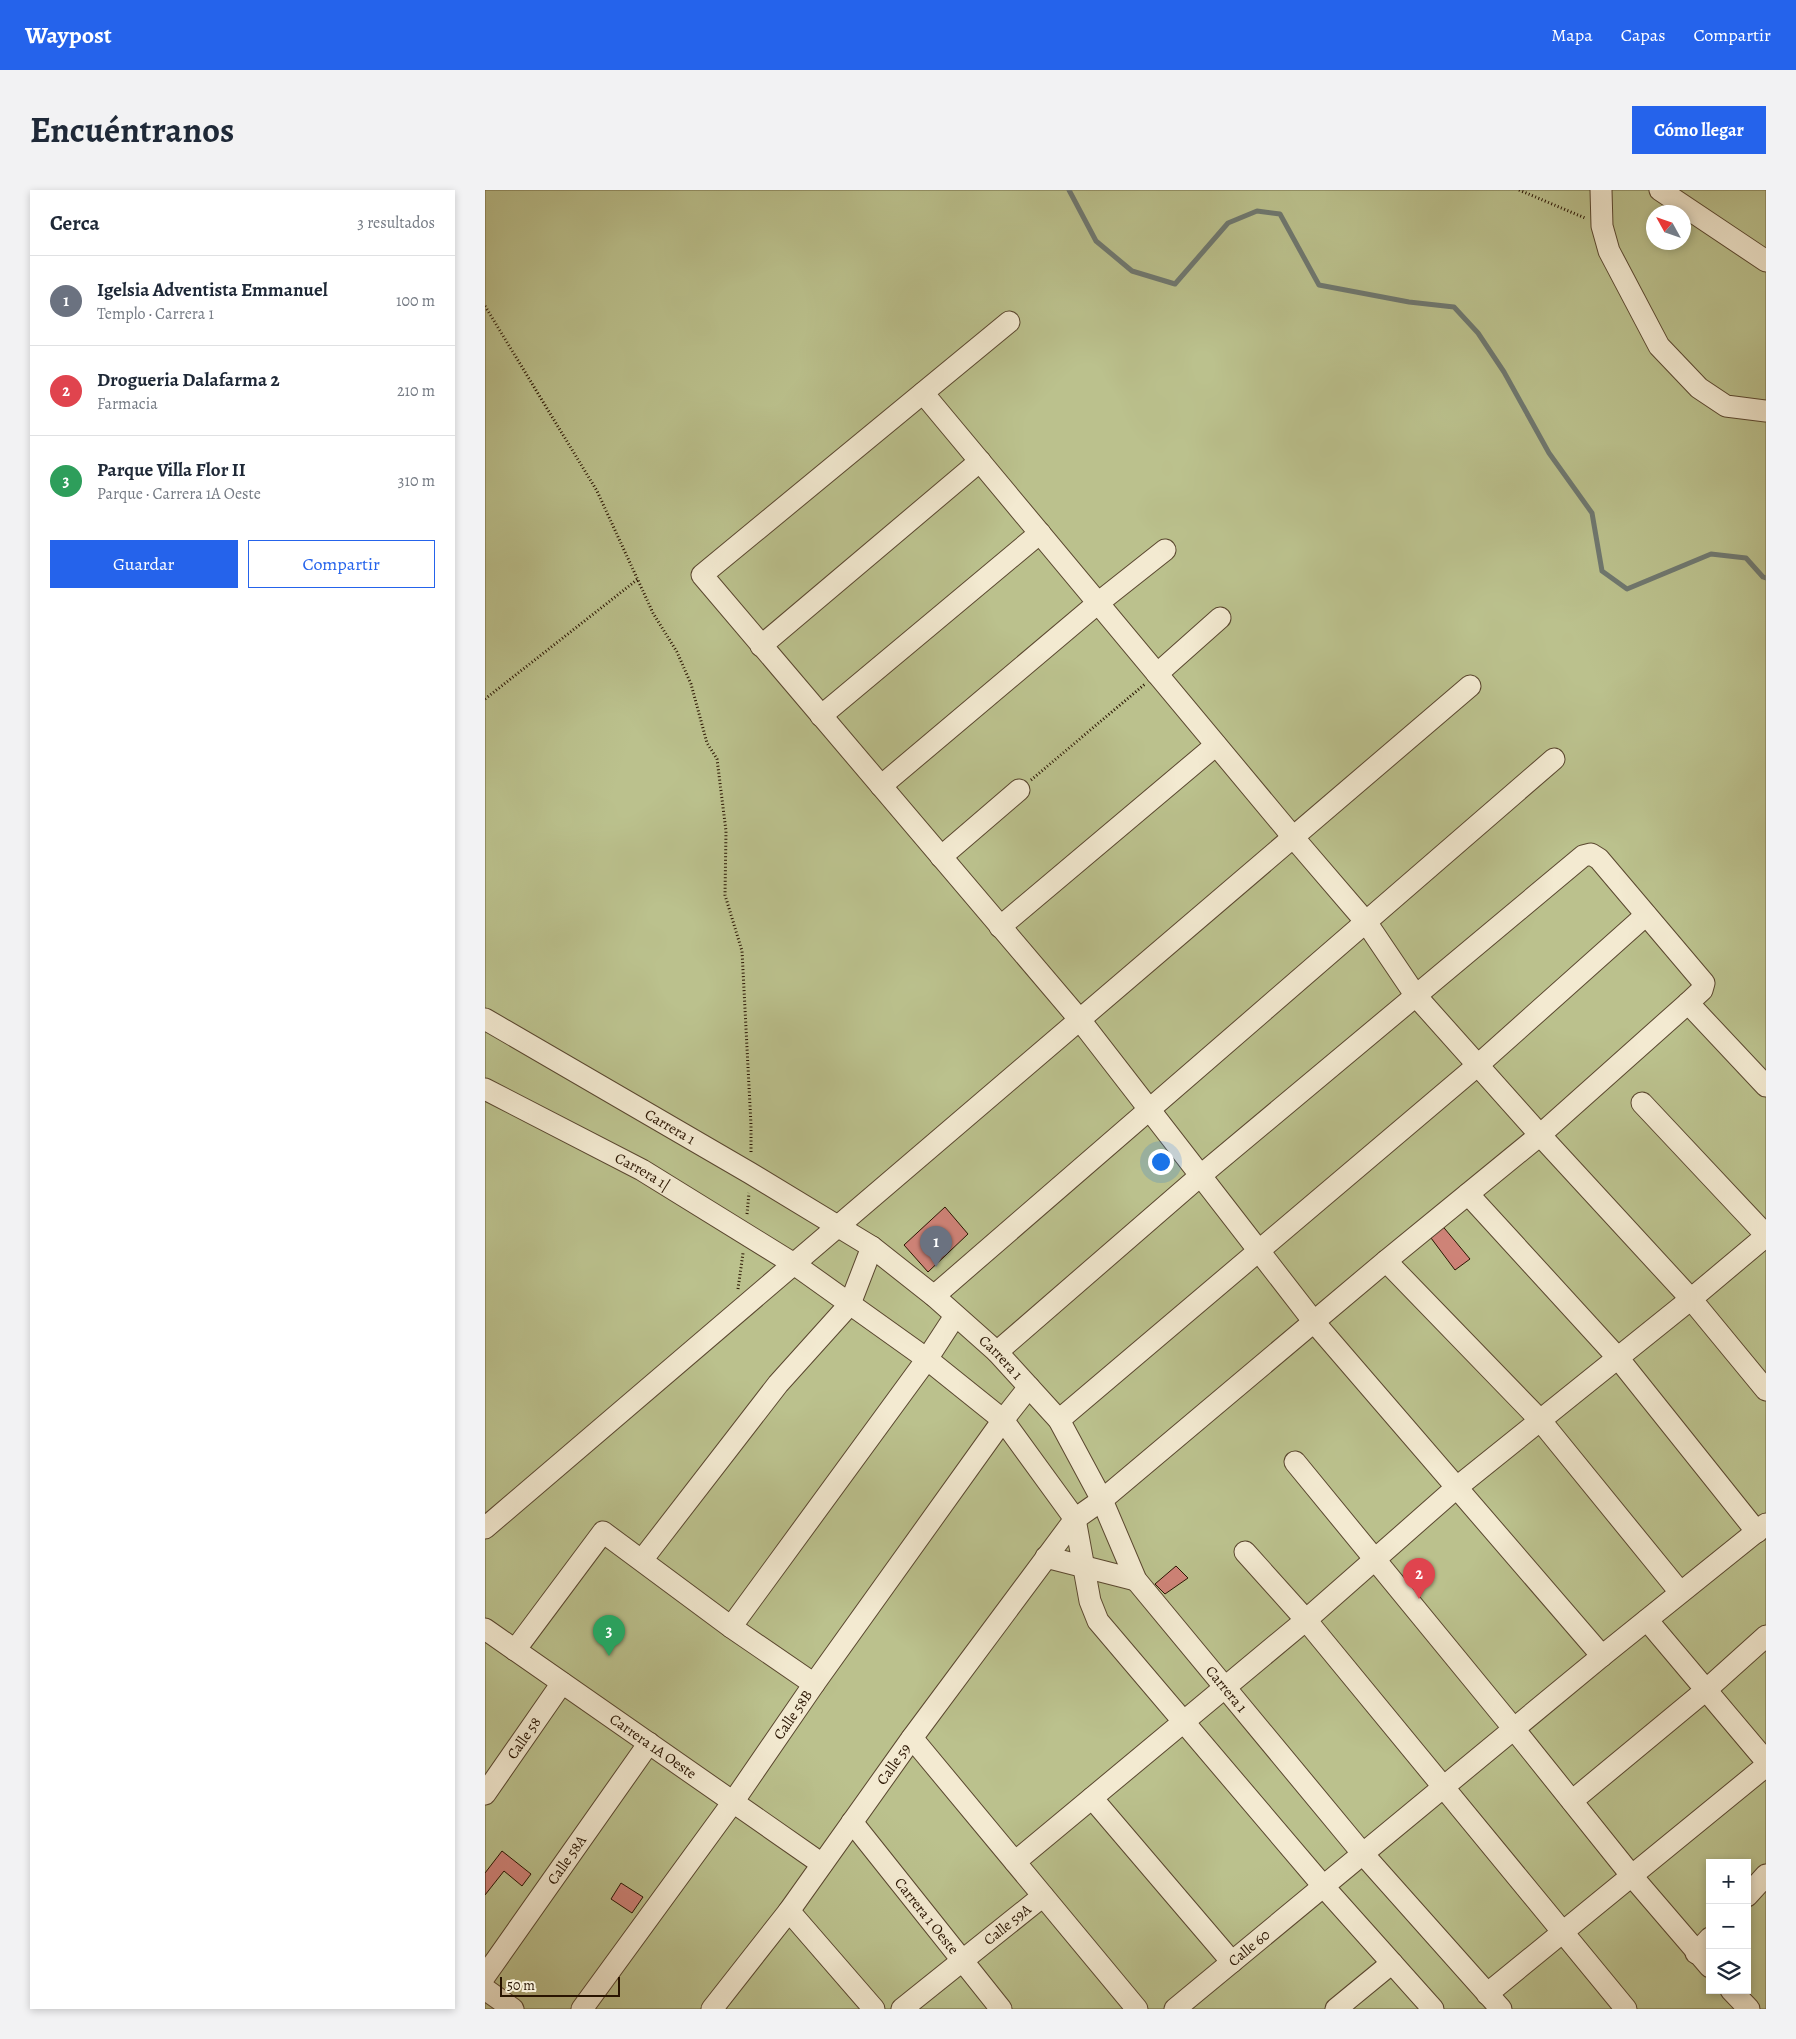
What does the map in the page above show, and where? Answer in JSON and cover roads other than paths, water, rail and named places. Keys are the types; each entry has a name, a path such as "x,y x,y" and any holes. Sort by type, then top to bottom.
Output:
{"street":[{"path":"1601,190 1602,226 1609,251 1659,346 1699,388 1726,406 1766,411"},
{"path":"1660,190 1766,261"},
{"path":"1009,322 702,576 1080,1020 1314,1322 1602,1656"},
{"path":"923,393 1366,922 1415,996 1691,1299 1766,1390"},
{"path":"761,646 980,461"},
{"path":"821,716 1040,534"},
{"path":"881,786 1098,603 1165,550"},
{"path":"1157,674 1220,618"},
{"path":"487,1522 738,1312 1470,686"},
{"path":"1000,926 1216,745"},
{"path":"933,1296 1553,759"},
{"path":"941,857 1019,790"},
{"path":"997,1352 1200,1176 1583,856 1591,854 1599,859 1645,915 1478,1065 1059,1420"},
{"name":"Calle 59","path":"723,2004 912,1738 1075,1519 1102,1500 1385,1261 1540,1135 1702,990 1704,983 1645,915"},
{"path":"1689,1003 1763,1077"},
{"name":"Carrera 1","path":"485,1019 750,1173 871,1247 933,1296 997,1352 1059,1420 1102,1500 1136,1580 1363,1854 1494,2001"},
{"name":"Carrera 1|","path":"485,1089 642,1170 793,1264 927,1359 1003,1420 1075,1519"},
{"path":"1015,1862 1306,1620 1374,1558 1456,1488 1691,1299 1766,1235 1642,1103"},
{"path":"1468,1194 1618,1358 1762,1528"},
{"path":"642,1560 777,1384 850,1304 871,1247"},
{"path":"1385,1261 1541,1420 1680,1592"},
{"path":"731,1627 927,1359 955,1316"},
{"name":"Calle 58B","path":"582,2009 733,1802 814,1684 1003,1420 1029,1388"},
{"path":"1295,1462 1514,1728 1631,1876 1705,1953"},
{"path":"1075,1519 1091,1601 1098,1621 1324,1887 1433,2009"},
{"name":"Calle 60","path":"1175,2009 1514,1728 1680,1592 1762,1528"},
{"path":"515,1650 603,1532 731,1627 814,1684"},
{"path":"1245,1552 1306,1620 1626,2009"},
{"path":"1046,1557 1136,1580"},
{"path":"1647,1620 1766,1762"},
{"name":"Carrera 1A Oeste","path":"485,1629 822,1864"},
{"path":"1572,1801 1706,1690 1766,1636"},
{"name":"Calle 58","path":"485,1794 562,1682"},
{"path":"912,1738 1137,2009"},
{"name":"Calle 58A","path":"485,1976 649,1743"},
{"path":"1494,2001 1562,1932 1766,1766"},
{"path":"1093,1798 1232,1962"},
{"name":"Carrera 1 Oeste","path":"852,1822 1001,2009"},
{"path":"1751,1892 1766,1875"},
{"name":"Calle 59A","path":"902,2009 1043,1896"},
{"path":"789,1910 874,2009"},
{"path":"1336,2009 1392,1963"},
{"path":"485,1989 513,2009"},
{"path":"1735,1994 1749,2009"}],"waterway":[{"path":"1069,190 1096,241 1132,271 1175,284 1228,223 1257,211 1280,214 1319,285 1409,302 1454,307 1478,333 1504,372 1549,453 1592,513 1602,571 1627,589 1711,554 1746,558 1766,578"}],"place":[{"name":"Igelsia Adventista Emmanuel","path":"936,1267"},
{"name":"Drogueria Dalafarma 2","path":"1419,1599"},
{"name":"Parque Villa Flor II","path":"609,1656"}]}
